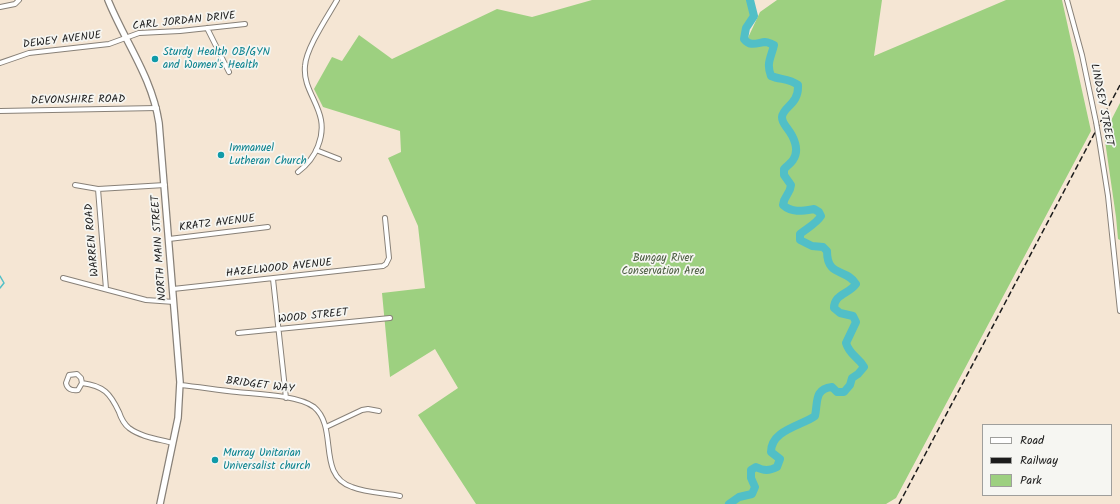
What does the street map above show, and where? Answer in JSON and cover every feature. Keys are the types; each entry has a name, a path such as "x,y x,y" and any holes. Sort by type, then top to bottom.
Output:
{"main road":[{"name":"NORTH MAIN STREET","path":"108,0 152,90 157,108 165,185 180,385 178,418 160,504"}],"street":[{"path":"0,7 15,4 19,0"},
{"path":"298,172 306,166 316,150 321,139 322,124 319,111 306,76 305,66 314,42 338,0"},
{"name":"LINDSEY STREET","path":"1067,0 1082,54 1099,139 1108,196 1120,311"},
{"name":"CARL JORDAN DRIVE","path":"126,38 139,33 245,24"},
{"path":"207,28 229,72"},
{"name":"DEWEY AVENUE","path":"0,62 29,53 103,45 114,43 126,38"},
{"name":"DEVONSHIRE ROAD","path":"0,111 157,108"},
{"path":"316,150 339,160"},
{"path":"75,185 98,189 165,185"},
{"name":"WARREN ROAD","path":"98,189 106,289"},
{"name":"HAZELWOOD AVENUE","path":"173,289 273,279 386,264 389,255 385,218"},
{"name":"KRATZ AVENUE","path":"169,239 268,227"},
{"path":"63,278 146,300 174,302"},
{"path":"273,279 286,398"},
{"name":"WOOD STREET","path":"238,333 390,318"},
{"path":"74,374 79,376 82,383 78,390 72,390 68,388 66,382 69,375 74,374"},
{"path":"82,383 95,386 107,392 113,400 122,419 129,428 145,436 173,443"},
{"name":"BRIDGET WAY","path":"180,385 298,400 314,408 320,413 326,427 331,464 334,472 340,480 352,487 400,496"},
{"path":"326,427 362,410 368,409 379,411"}],"green space":[{"name":"Bungay River Conservation Area","path":"592,0 750,0 754,16 746,28 744,39 746,42 760,12 777,0 882,0 874,56 1006,0 1062,0 1091,131 896,498 886,504 476,504 418,415 458,388 435,349 390,377 382,293 425,288 418,226 388,158 401,152 400,131 323,107 314,89 332,57 342,61 359,35 392,59 497,9 532,17"},
{"path":"1120,103 1120,240 1118,239 1104,134"}],"waterway":[{"path":"729,504 739,497 752,494 755,487 751,478 751,470 756,467 766,470 777,467 780,459 771,452 772,445 776,438 815,416 818,397 822,390 832,387 837,392 844,392 850,385 852,378 864,367 850,351 846,343 856,322 853,316 840,313 834,308 836,300 856,284 848,276 838,272 830,265 827,251 823,247 812,246 800,240 800,234 819,219 821,216 819,212 814,209 801,211 794,210 786,208 783,205 791,185 784,175 784,169 793,160 796,148 794,139 782,120 782,117 785,110 794,101 798,92 798,85 791,81 771,76 769,64 774,45 765,42 751,44 744,39 746,28 754,16 750,0"},
{"path":"0,276 4,283 0,288"}],"railway":[{"path":"899,504 1120,85"}],"place":[{"name":"Sturdy Health OB/GYN and Women's Health","path":"155,59"},
{"name":"Immanuel Lutheran Church","path":"221,155"},
{"name":"Murray Unitarian Universalist church","path":"215,460"}]}
